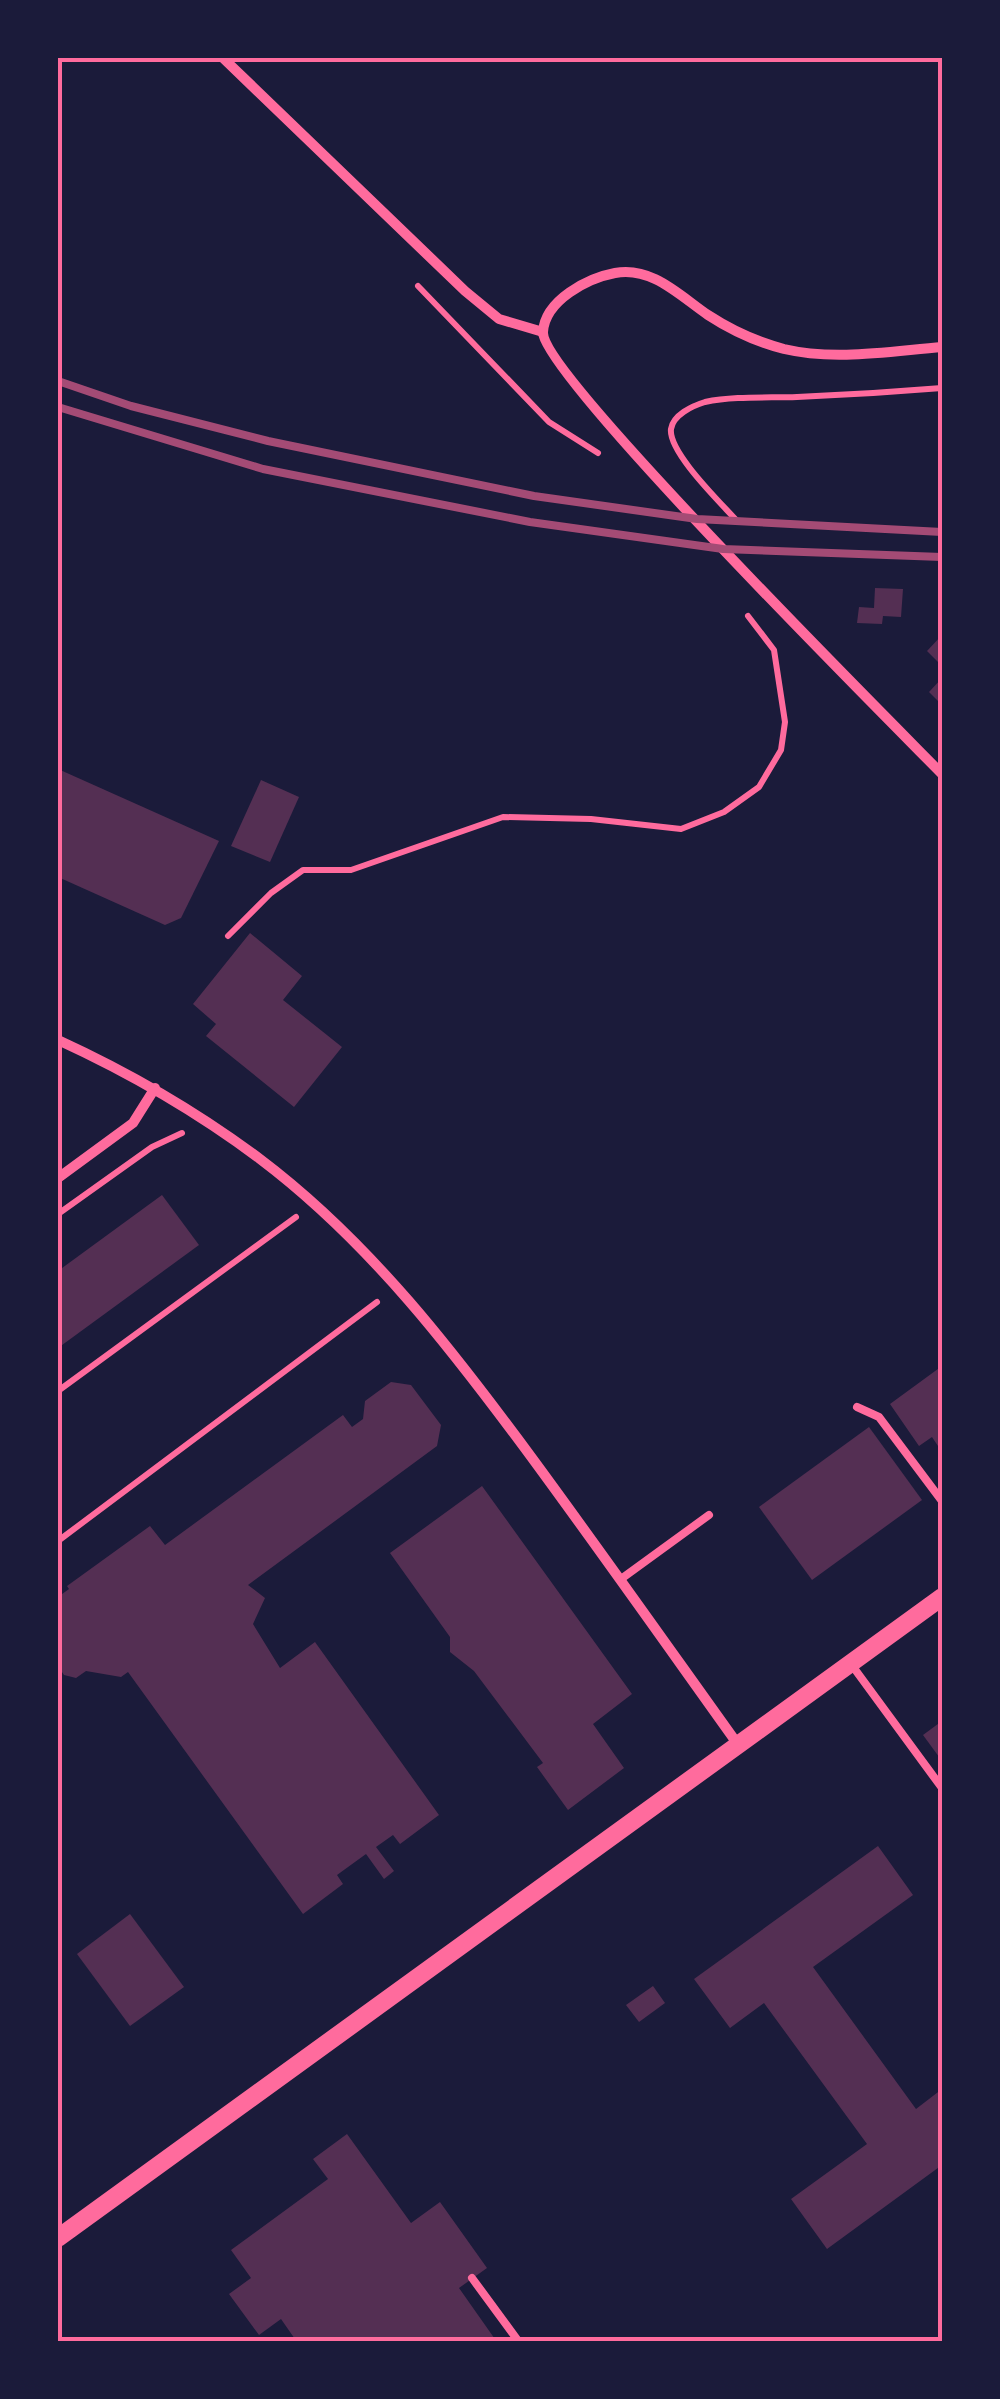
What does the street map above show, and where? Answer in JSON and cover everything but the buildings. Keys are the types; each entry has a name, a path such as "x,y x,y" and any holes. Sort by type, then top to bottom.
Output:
{"street":[{"path":"222,58 465,292 499,319 542,332"},
{"path":"942,347 821,354 784,348 738,333 657,279 635,271 615,272 572,290 548,316 542,332 546,347 574,386 763,594 942,774"},
{"path":"58,1040 155,1088 263,1161 314,1204 397,1287 456,1354 739,1746"},
{"path":"58,1178 133,1123 155,1088"},
{"path":"58,2238 942,1597"}],"lane":[{"path":"857,1407 879,1417 942,1501"},
{"path":"621,1579 708,1515"},
{"path":"851,1664 942,1788"},
{"path":"472,2278 518,2342"}],"path":[{"path":"410,272 418,286 549,422 608,458"},
{"path":"750,536 679,454 670,432 675,418 705,402 942,388"},
{"path":"228,936 271,894 304,870 351,870 503,817 590,819 681,829 724,812 759,787 782,750 785,722 774,650 740,607"},
{"path":"58,1214 152,1147 207,1121"},
{"path":"58,1391 314,1204"},
{"path":"58,1541 397,1287"}],"railway":[{"path":"58,381 131,406 268,441 534,496 697,519 942,532"},
{"path":"58,407 263,469 530,522 723,549 942,557"}]}
